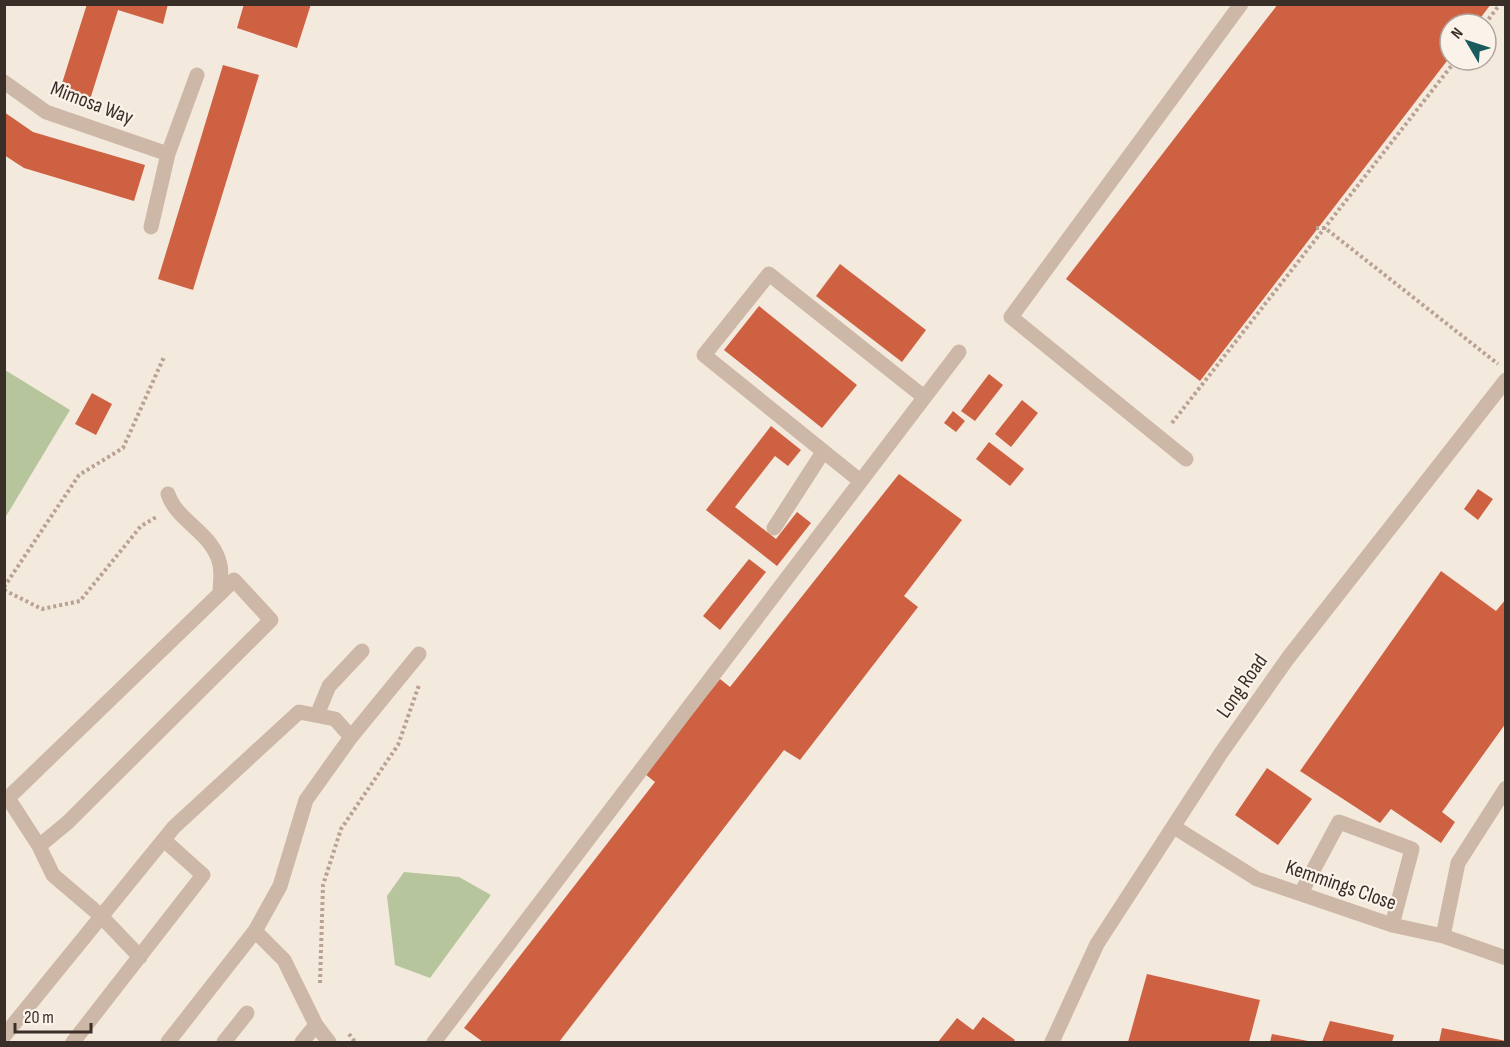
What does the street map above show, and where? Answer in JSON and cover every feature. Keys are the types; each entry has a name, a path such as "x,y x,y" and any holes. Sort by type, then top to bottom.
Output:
{"street":[{"path":"1186,459 1011,317 1241,4"},
{"path":"151,227 168,154 197,75"},
{"name":"Mimosa Way","path":"4,82 46,112 168,154"},
{"path":"859,480 704,355 769,274 924,397"},
{"path":"434,1042 859,480 959,352"},
{"name":"Long Road","path":"1052,1042 1097,944 1221,753 1288,658 1506,380"},
{"path":"774,528 823,452"},
{"path":"170,500 205,536 220,564 220,594"},
{"path":"39,846 67,822 271,620 234,580 8,798 39,846 53,875 100,915 140,957"},
{"path":"317,715 329,686 362,651"},
{"path":"168,1042 255,931 280,886 306,800 351,737 414,659"},
{"path":"4,1036 100,915 174,827 299,712 335,719 351,737"},
{"path":"1443,936 1458,862 1506,788"},
{"path":"1301,893 1339,822 1412,849 1392,925"},
{"name":"Kemmings Close","path":"1174,827 1257,879 1392,925 1443,936 1506,958"},
{"path":"73,1042 203,875 164,840"},
{"path":"255,931 284,960 316,1025 329,1042"},
{"path":"224,1042 247,1013"},
{"path":"302,1042 316,1025"}],"path":[{"path":"1167,429 1447,72"},
{"path":"1316,228 1325,228 1506,370"},
{"path":"164,357 123,448 79,475 4,589 42,609 80,601 141,526 170,500"},
{"path":"322,989 319,980 323,885 341,829 398,745 418,694 421,673 414,659"}],"green space":[{"path":"5,370 70,410 5,518"},
{"path":"404,872 459,877 491,895 430,978 395,965 387,896"}],"building":[{"path":"87,4 168,4 163,24 118,10 88,106 58,96"},
{"path":"244,4 311,4 297,48 237,28"},
{"path":"1278,4 1491,4 1485,12 1438,12 1438,72 1200,381 1066,279"},
{"path":"223,65 259,75 193,290 158,279"},
{"path":"4,112 33,132 145,165 134,201 24,168 4,155"},
{"path":"840,264 926,330 902,362 816,296"},
{"path":"759,306 857,385 822,428 724,350"},
{"path":"989,374 1003,385 975,421 961,411"},
{"path":"92,393 112,404 96,435 75,424"},
{"path":"1022,400 1038,413 1011,447 995,434"},
{"path":"953,411 965,421 956,432 944,423"},
{"path":"771,426 801,450 788,466 775,456 735,507 776,539 797,512 811,523 777,566 706,510"},
{"path":"989,442 1024,469 1010,486 976,459"},
{"path":"899,474 962,520 904,596 918,607 800,760 784,750 559,1042 483,1042 464,1028 655,782 645,774 720,679 730,687"},
{"path":"1478,489 1493,499 1478,520 1464,509"},
{"path":"749,559 766,572 720,630 703,616"},
{"path":"1441,571 1496,611 1506,599 1506,723 1442,812 1455,822 1441,843 1391,809 1380,823 1300,771"},
{"path":"1267,768 1312,799 1278,845 1235,815"},
{"path":"1147,974 1260,1000 1249,1042 1128,1042"},
{"path":"983,1017 1015,1040 1013,1042 938,1042 957,1018 973,1030"},
{"path":"1330,1021 1394,1035 1392,1042 1322,1042"},
{"path":"1442,1028 1506,1041 1506,1042 1439,1042"},
{"path":"1272,1034 1308,1041 1308,1042 1270,1042"}]}
